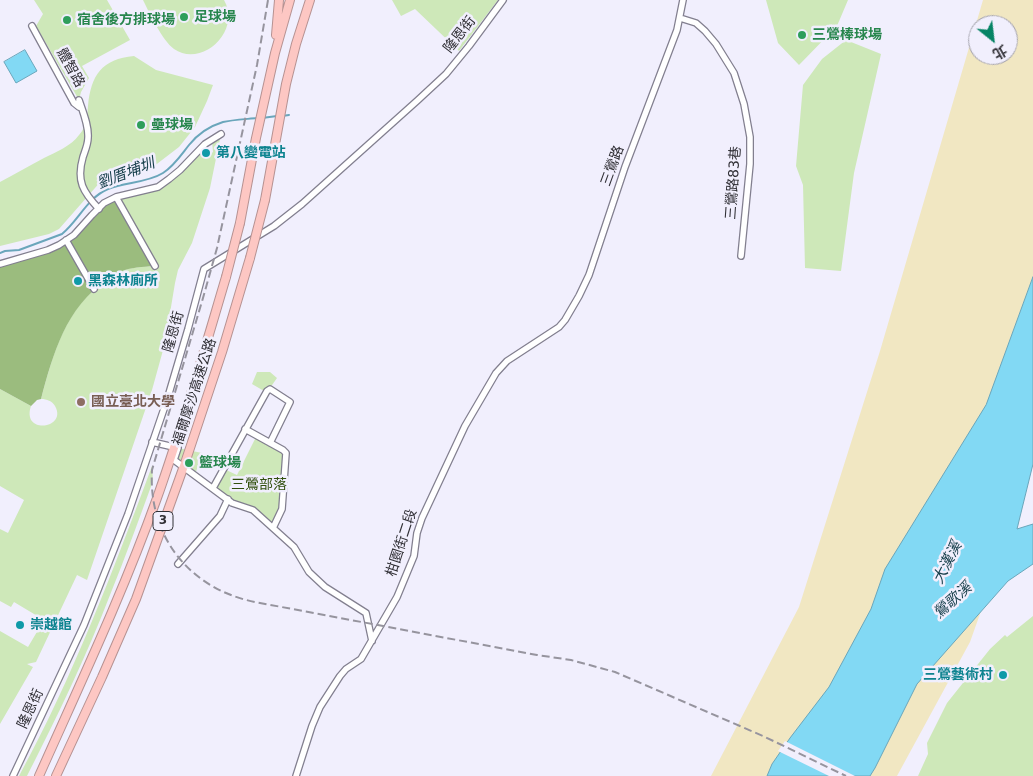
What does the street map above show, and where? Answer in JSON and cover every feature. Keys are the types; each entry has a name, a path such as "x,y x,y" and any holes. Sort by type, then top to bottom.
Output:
{"highway":[{"path":"275,53 279,0"},
{"name":"福爾摩沙高速公路","path":"39,776 118,602 175,447 226,278 240,223 275,53 290,0"},
{"name":"福爾摩沙高速公路","path":"56,776 136,598 184,466 222,352 265,200 286,84 296,44 311,0"}],"street":[{"name":"隆恩街","path":"13,776 84,624 128,514 186,338 204,269 274,226 302,204 436,84 469,46 503,0"},
{"name":"三鶯路","path":"552,332 565,320 589,274 677,30 683,0"},
{"name":"三鶯路83巷","path":"680,18 696,23 716,44 734,73 744,104 750,137 750,164 741,256"},
{"name":"體智路","path":"32,26 74,103 79,108 79,100 88,132 88,140 80,170 80,180 82,189 99,209"},
{"path":"0,264 48,250 66,240 74,235 104,203 116,197 158,187 180,170 205,144 221,134"},
{"path":"116,197 154,266"},
{"path":"66,240 94,289"},
{"name":"柑園街二段","path":"296,776 312,726 320,708 340,676 346,669 361,659 397,597 414,556 422,518 465,426 488,385 507,361 552,332"},
{"path":"213,488 245,429 270,389 290,402 270,442"},
{"path":"245,429 286,453 282,509 273,528"},
{"path":"152,442 178,448 174,460 232,503 253,510 273,528 294,547 308,572 325,587 366,613 372,641"},
{"path":"178,564 220,516 228,499"}],"green space":[{"path":"34,0 107,0 130,40 82,66 89,78 79,100 36,26 43,14"},
{"path":"143,0 224,0 228,12 228,24 216,44 196,54 185,54 174,49 165,40"},
{"path":"392,0 498,0 459,51 415,9 401,16"},
{"name":"三鶯棒球場","path":"766,0 848,0 837,26 799,65 778,43"},
{"path":"846,40 881,54 854,173 841,271 805,268 803,185 796,166 803,85 822,59"},
{"name":"壘球場","path":"134,56 156,70 213,85 195,127 179,147 149,170 102,180 59,229 49,234 0,246 0,182 76,139 85,125 95,77 106,65"},
{"path":"221,134 210,188 192,243 178,270 165,343 152,390 87,580 77,575 36,662 27,664 33,667 0,724 0,631 28,647 44,620 14,602 11,607 0,601 0,529 8,533 24,500 0,486 0,389 31,406 30,415 32,421 38,425 44,426 55,420 57,414 55,406 45,399 41,399 56,349 71,318 93,291 113,276 128,269 154,266 116,197 158,187 198,152 206,158 213,152 212,141"},
{"path":"116,197 154,266 133,268 118,273 93,291 81,304 71,318 56,349 41,399 31,406 0,389 0,264 59,245 92,215"},
{"path":"257,372 270,372 277,378 270,388 264,391 252,384"},
{"name":"三鶯部落","path":"257,435 283,450 282,509 273,528 253,510 232,503 213,488 224,469 237,475"},
{"name":"籃球場","path":"178,448 202,453 195,475 174,460"},
{"path":"152,466 153,481 91,641 27,776 19,776 39,739 75,662"},
{"name":"三鶯藝術村","path":"1033,616 1033,776 918,776 928,754 927,743 947,703 990,649 1005,635 1007,637"}],"sand":[{"path":"983,0 1033,0 1033,434 1007,538 970,642 897,776 711,776 799,607 880,351 968,51 968,65 1018,65 1018,15 979,15"}],"water":[{"path":"25,50 37,71 16,83 4,62"},
{"path":"1033,277 1033,464 1017,529 1033,524 1033,564 1008,581 917,684 870,776 767,776 772,764 790,738 829,687 871,609 885,569 986,405"}],"pier":[{"path":"785,741 855,776 829,776 778,751"}],"waterway":[{"name":"劉厝埔圳","path":"282,116 289,115"},
{"name":"劉厝埔圳","path":"262,118 277,116"},
{"name":"劉厝埔圳","path":"0,253 19,250 62,234 94,198 108,189 150,179 163,173 174,164 196,138 213,126 226,121 257,118"}],"railway":[{"path":"268,0 257,65 217,248 152,470 153,494 157,517 166,538 178,556 193,572 211,585 232,595 255,602 571,660 615,672 763,736 846,776"}],"place":[{"name":"足球場","path":"184,17"},
{"name":"宿舍後方排球場","path":"67,20"},
{"name":"三鶯棒球場","path":"802,35"},
{"name":"壘球場","path":"141,125"},
{"name":"第八變電站","path":"206,153"},
{"name":"黑森林廁所","path":"78,281"},
{"name":"國立臺北大學","path":"81,402"},
{"name":"籃球場","path":"189,463"},
{"name":"崇越館","path":"20,625"},
{"name":"三鶯藝術村","path":"1003,675"}],"water label":[{"name":"大漢溪","path":"948,563"},
{"name":"鶯歌溪","path":"953,601"}]}
